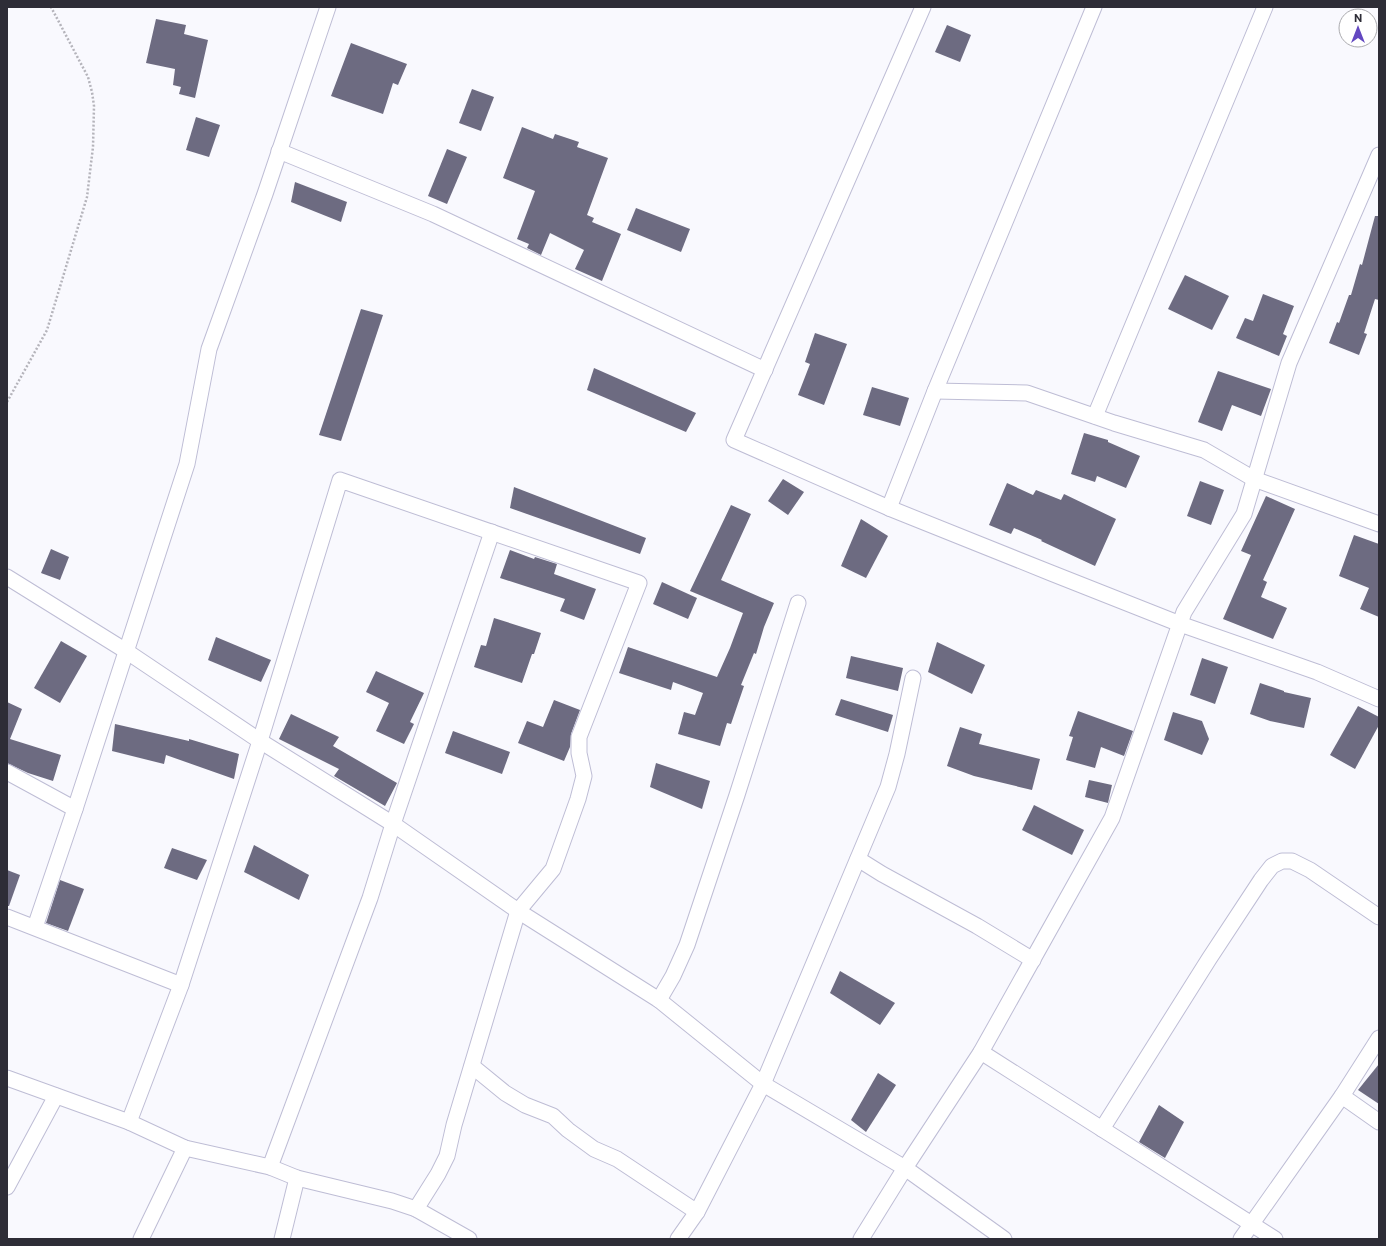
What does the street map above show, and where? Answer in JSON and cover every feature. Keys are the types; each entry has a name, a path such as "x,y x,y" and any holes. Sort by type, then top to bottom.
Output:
{"street":[{"path":"35,927 187,464 209,349 328,7"},
{"path":"923,7 734,440 890,508 1180,624 1317,672 1379,699"},
{"path":"890,508 935,391 1094,7"},
{"path":"1095,416 1265,7"},
{"path":"279,151 433,214 765,370"},
{"path":"861,1239 905,1168 981,1052 1112,818 1184,612 1244,514 1290,363 1379,155"},
{"path":"935,391 1027,393 1204,450 1254,479 1379,524"},
{"path":"128,1122 181,985 260,741 340,480 639,583 579,737 579,753 584,776 578,799 553,869 518,911 454,1125 447,1156 416,1209"},
{"path":"270,1167 370,898 393,824 492,532"},
{"path":"7,577 126,651 260,741 393,824 518,911 659,1000 763,1084 905,1168 1004,1239"},
{"path":"659,1000 673,976 687,945 737,795 798,603"},
{"path":"678,1239 697,1212 763,1084 858,859 890,780 913,678"},
{"path":"7,772 75,809"},
{"path":"858,859 882,874 977,926 1032,960"},
{"path":"1102,1129 1213,953 1272,866 1282,861 1292,861 1310,870 1379,917"},
{"path":"7,917 181,985"},
{"path":"1242,1239 1342,1096 1379,1038"},
{"path":"981,1052 1275,1239"},
{"path":"472,1066 505,1093 525,1105 553,1116 568,1130 594,1149 617,1159 697,1212"},
{"path":"7,1078 128,1122 185,1148 270,1167 297,1178 392,1201 416,1209 469,1239"},
{"path":"7,1187 56,1096"},
{"path":"1342,1096 1379,1122"},
{"path":"141,1239 185,1148"},
{"path":"282,1239 297,1178"}],"path":[{"path":"7,402 47,330 87,197 93,147 94,106 88,77 50,7"}],"building":[{"path":"156,19 186,25 184,34 208,40 195,98 179,94 181,87 173,85 175,69 146,63"},
{"path":"947,25 971,35 960,62 935,52"},
{"path":"351,43 407,64 398,85 393,83 383,114 331,96"},
{"path":"472,89 494,97 481,131 459,123"},
{"path":"196,117 220,125 209,157 186,150"},
{"path":"522,127 553,139 555,134 579,142 577,147 608,158 587,215 594,218 592,222 621,234 602,281 575,269 584,250 550,233 541,255 527,248 529,244 517,239 535,191 503,178"},
{"path":"447,149 467,157 447,204 428,196"},
{"path":"295,182 347,202 341,222 291,202"},
{"path":"636,208 690,229 681,252 627,230"},
{"path":"1375,216 1379,216 1379,300 1375,299 1364,333 1367,334 1359,355 1329,343 1337,322 1339,323 1349,295 1351,295 1360,264 1362,265"},
{"path":"1185,275 1229,296 1212,330 1168,309"},
{"path":"1263,294 1294,306 1283,334 1287,336 1279,356 1236,338 1245,318 1253,321"},
{"path":"361,309 383,315 341,441 319,435"},
{"path":"815,333 847,344 824,405 798,395 810,364 805,362"},
{"path":"594,368 696,413 686,432 587,390"},
{"path":"1218,371 1271,389 1261,416 1232,405 1222,431 1198,422"},
{"path":"872,387 909,398 900,426 863,415"},
{"path":"1084,433 1108,440 1108,442 1140,456 1126,488 1097,476 1095,482 1071,474"},
{"path":"783,479 804,492 788,515 768,501"},
{"path":"1200,481 1224,490 1211,525 1187,516"},
{"path":"1007,483 1033,495 1036,490 1061,500 1064,494 1116,519 1095,566 1014,528 1011,534 989,525"},
{"path":"514,487 646,538 640,554 510,508"},
{"path":"1266,496 1295,509 1263,580 1267,582 1261,597 1287,608 1273,639 1223,619 1251,555 1241,551"},
{"path":"731,505 751,514 721,580 774,603 764,627 756,654 754,653 741,685 744,686 731,724 727,723 720,746 678,734 684,712 695,715 703,693 673,682 671,690 619,673 628,647 717,677 743,613 690,591"},
{"path":"861,519 888,536 866,578 841,566"},
{"path":"1354,535 1379,544 1379,617 1360,609 1369,588 1339,576"},
{"path":"51,549 69,557 60,580 41,573"},
{"path":"510,550 534,559 535,557 557,564 554,574 596,589 584,620 560,611 565,599 500,578"},
{"path":"662,582 697,598 688,619 653,604"},
{"path":"494,618 541,633 522,683 474,667 481,645 486,646"},
{"path":"216,637 271,660 261,682 208,660"},
{"path":"61,641 87,656 60,703 34,688"},
{"path":"937,642 985,665 972,694 928,672"},
{"path":"851,656 903,668 898,691 846,678"},
{"path":"1202,658 1228,667 1215,704 1190,695"},
{"path":"376,671 424,693 410,722 414,724 404,744 376,731 389,703 366,692"},
{"path":"1260,683 1284,692 1311,698 1304,728 1270,721 1250,714"},
{"path":"841,699 893,715 888,732 835,715"},
{"path":"554,700 580,710 571,734 570,747 564,761 518,743 527,721 543,727"},
{"path":"7,702 22,709 10,739 61,755 53,781 28,773 7,763"},
{"path":"1358,706 1379,717 1379,725 1355,769 1330,755"},
{"path":"1078,711 1133,731 1124,756 1101,747 1095,768 1066,760 1073,737 1069,736"},
{"path":"1173,712 1202,721 1209,739 1202,755 1164,740"},
{"path":"291,714 339,737 333,746 397,783 385,806 334,776 339,769 279,739"},
{"path":"115,724 189,741 189,739 239,754 234,779 166,755 164,764 112,751"},
{"path":"960,727 982,734 979,744 1040,759 1032,790 974,776 947,766"},
{"path":"453,731 510,752 502,774 445,753"},
{"path":"656,763 710,781 702,809 650,787"},
{"path":"1089,780 1112,785 1108,803 1085,797"},
{"path":"1034,805 1084,830 1072,855 1022,830"},
{"path":"254,845 309,875 299,900 244,872"},
{"path":"172,848 207,860 197,880 164,868"},
{"path":"7,870 20,875 9,906 7,906"},
{"path":"60,880 84,889 68,931 46,923"},
{"path":"840,971 895,1003 880,1025 830,993"},
{"path":"1379,1064 1379,1104 1358,1090"},
{"path":"878,1073 896,1085 866,1132 851,1120"},
{"path":"1159,1105 1184,1122 1165,1158 1139,1142"}]}
